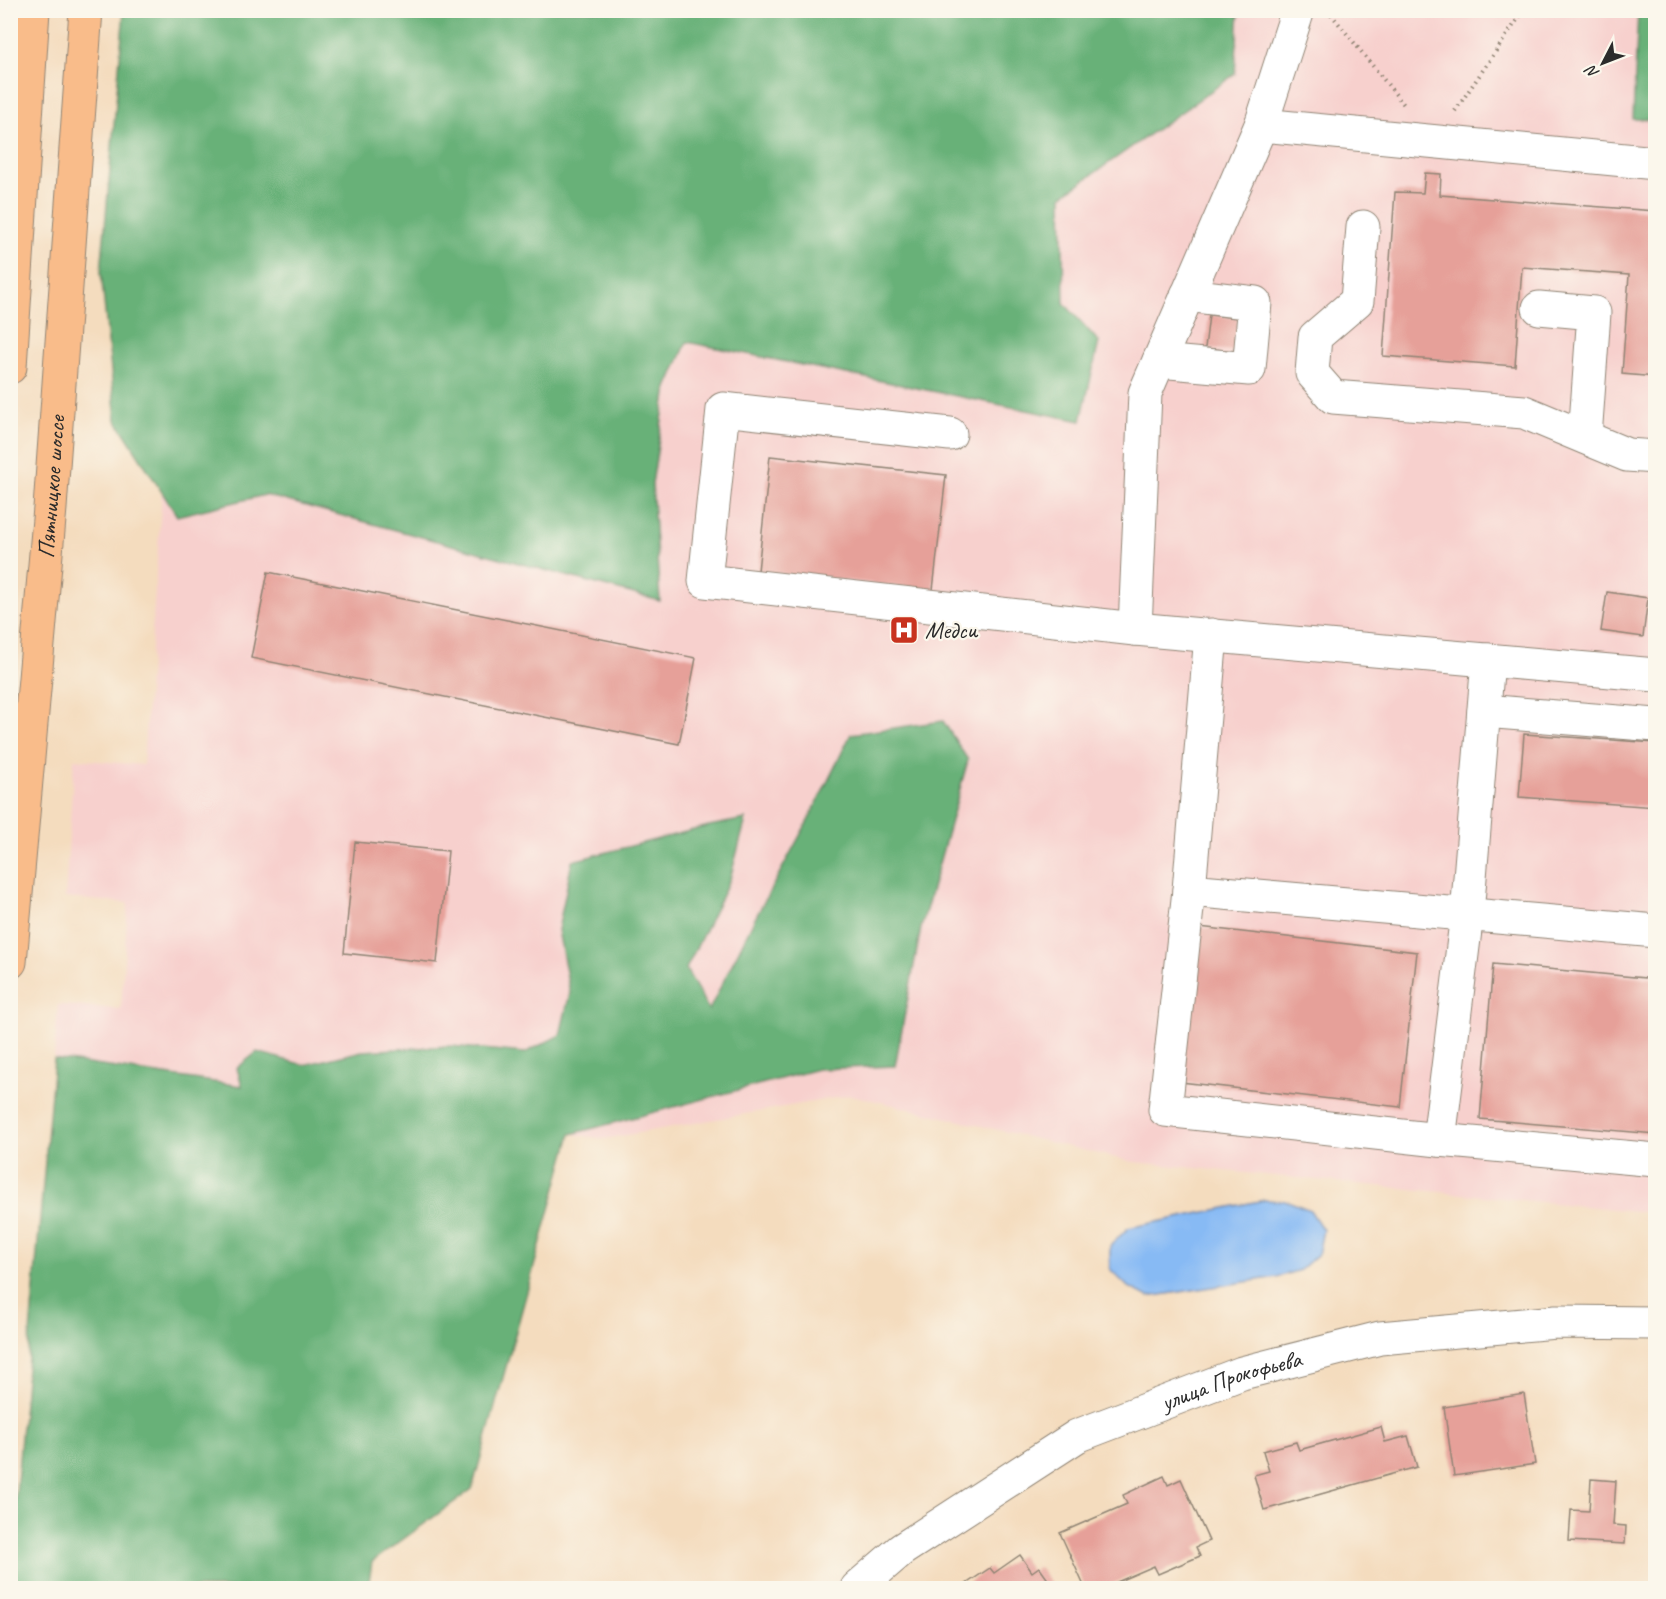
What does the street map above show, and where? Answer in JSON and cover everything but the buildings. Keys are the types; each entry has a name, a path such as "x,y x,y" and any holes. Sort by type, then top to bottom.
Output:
{"main road":[{"path":"10,367 33,10"},
{"name":"Пятницкое шоссе","path":"10,962 50,507 86,10"}],"street":[{"path":"1135,629 1145,393 1262,125 1298,10"},
{"path":"1262,125 1656,163"},
{"path":"1363,226 1357,301 1315,337 1312,373 1333,397 1524,412 1627,455 1656,457"},
{"path":"1159,361 1249,369 1255,303 1187,295"},
{"path":"1539,308 1594,313 1585,437"},
{"path":"950,434 723,409 705,581 1135,629 1656,675"},
{"path":"1211,635 1189,890 1165,1110 1439,1140 1656,1160"},
{"path":"1439,1140 1467,914 1488,660"},
{"path":"1484,711 1656,725"},
{"path":"1189,890 1656,931"},
{"name":"улица Прокофьева","path":"857,1588 901,1550 1077,1436 1242,1373 1380,1338 1556,1322 1656,1323"}],"path":[{"path":"1328,10 1434,142 1524,10"}],"shaded area":[{"name":"Медси","path":"195,11 1655,11 1655,1213 1133,1162 851,1095 605,1139 54,1059 58,1005 121,1009 128,903 65,898 74,759 143,765"}],"green space":[{"path":"124,10 1239,11 1235,74 1062,196 1064,303 1099,342 1081,421 687,342 667,388 652,484 660,601 265,495 177,516 116,420 101,272"},
{"path":"1638,11 1655,11 1655,120 1633,119"},
{"path":"943,721 968,760 921,928 895,1066 818,1069 571,1134 472,1489 372,1562 368,1588 11,1588 11,1551 54,1059 242,1086 237,1068 257,1052 304,1065 362,1051 451,1046 525,1053 560,1035 570,993 558,930 572,861 709,826 746,819 730,879 686,969 709,1010 851,734"}],"water":[{"path":"1264,1200 1288,1201 1310,1210 1323,1230 1318,1254 1300,1270 1277,1277 1148,1297 1127,1286 1110,1269 1110,1246 1128,1228"}],"place":[{"name":"Медси","path":"904,630"}]}
